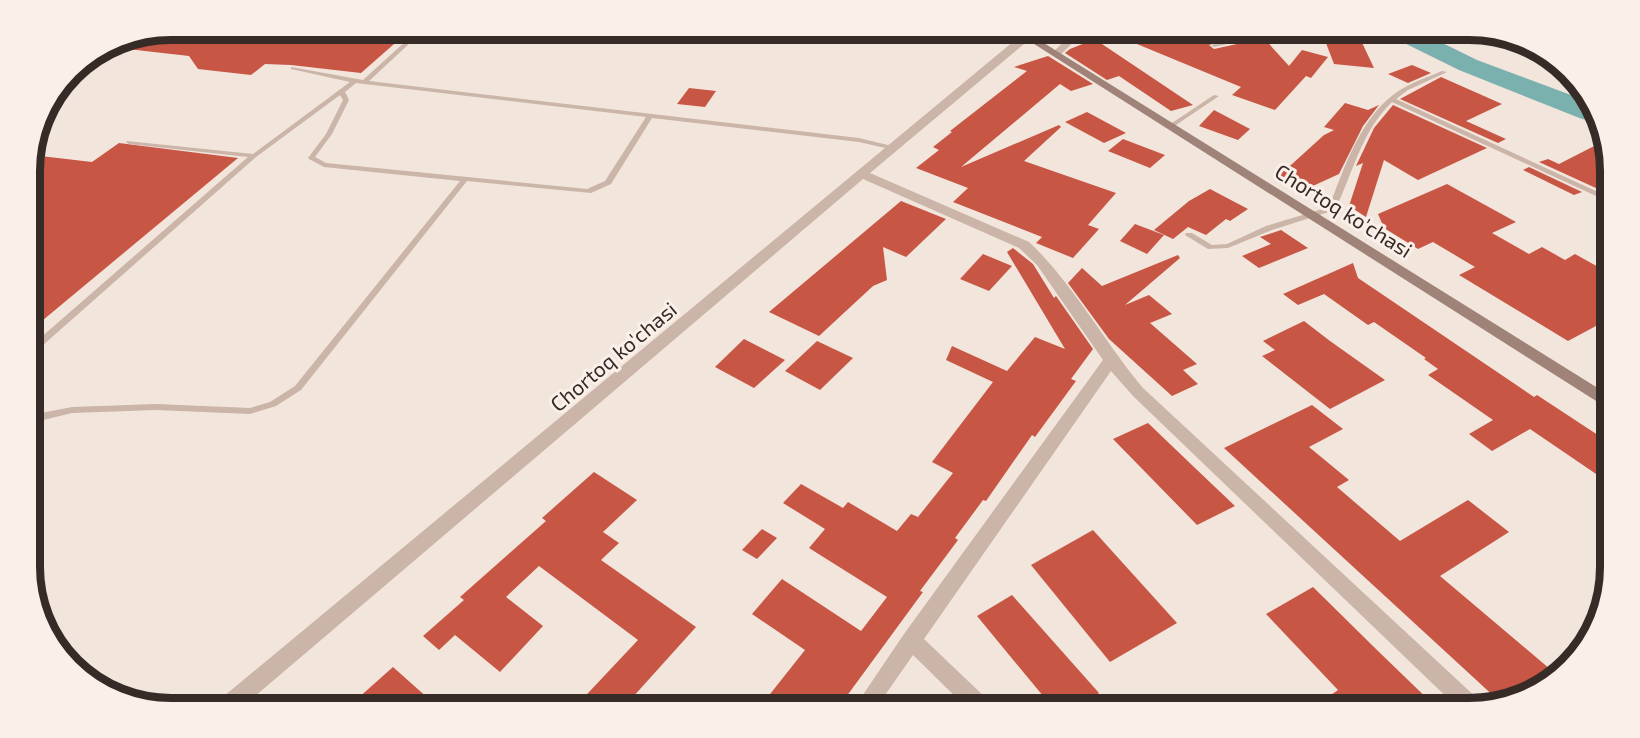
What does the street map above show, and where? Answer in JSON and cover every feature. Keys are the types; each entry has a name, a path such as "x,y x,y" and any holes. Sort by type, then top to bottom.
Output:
{"street":[{"name":"Chortoq ko'chasi","path":"237,698 894,148 1018,40"},
{"name":"Chortoq ko'chasi","path":"1034,40 1600,396"},
{"path":"1056,54 1070,40"},
{"path":"863,174 1024,245 1042,262 1111,360 1138,392 1461,697"},
{"path":"871,697 1111,360"},
{"path":"911,640 971,697"}],"lane":[{"path":"1214,45 1237,40"},
{"path":"41,343 254,156 341,92 360,82 408,41"},
{"path":"293,68 360,82 859,140 894,148"},
{"path":"1189,235 1211,247 1228,246 1332,208 1355,148 1373,120 1400,93 1444,72"},
{"path":"341,92 345,100 329,134 314,150 311,158 313,161 324,165 588,191 608,182 650,116"},
{"path":"1171,126 1216,96"},
{"path":"1393,100 1600,196"},
{"path":"129,142 254,156"},
{"path":"40,417 72,410 156,407 250,411 273,404 298,388 465,179"}],"building":[{"path":"1087,40 1096,40 1193,105 1171,111 1119,76 1107,80 1065,53"},
{"path":"1128,40 1225,40 1209,45 1214,49 1237,44 1243,40 1266,40 1289,66 1302,50 1328,57 1311,78 1306,76 1275,110 1232,95 1241,87"},
{"path":"1325,40 1361,40 1374,68 1334,64"},
{"path":"163,41 398,41 361,73 265,64 251,75 198,69 189,56 126,49"},
{"path":"1048,56 1093,84 1071,91 1060,84 961,167 1059,125 1061,127 1024,161 1116,193 1088,225 1099,229 1073,258 1036,243 1042,237 953,202 968,188 916,168 939,150 933,147 952,132 950,131 1027,71 1014,67"},
{"path":"1412,65 1431,73 1408,83 1388,74"},
{"path":"1441,77 1502,104 1466,121 1506,139 1498,143 1400,99"},
{"path":"689,88 716,91 705,107 677,104"},
{"path":"1345,103 1368,110 1379,105 1363,126 1339,174 1304,190 1273,172 1291,165 1324,135 1334,130 1324,127"},
{"path":"1393,105 1487,148 1418,180 1384,160 1366,217 1349,206 1363,163 1356,166 1374,128"},
{"path":"1214,110 1250,129 1238,140 1199,126"},
{"path":"1087,112 1126,133 1104,143 1065,122"},
{"path":"1123,139 1165,155 1150,168 1108,151"},
{"path":"119,143 238,158 41,322 42,156 92,162"},
{"path":"1596,145 1600,190 1539,162 1548,159 1559,164"},
{"path":"1529,167 1582,192 1574,195 1523,170"},
{"path":"1447,184 1516,222 1492,233 1529,254 1542,247 1565,260 1575,254 1600,268 1600,324 1568,341 1459,275 1475,267 1433,242 1418,249 1384,228 1378,214"},
{"path":"1210,189 1248,209 1230,221 1226,219 1206,235 1188,227 1173,239 1154,230 1189,201"},
{"path":"901,201 946,219 906,257 883,247 887,280 873,286 819,336 769,312"},
{"path":"1135,224 1164,235 1147,254 1120,241"},
{"path":"1281,230 1308,248 1259,268 1242,256 1271,244 1260,237"},
{"path":"1013,248 1033,264 1054,298 1056,296 1093,349 1071,379 1076,381 1035,437 1032,435 986,501 983,500 955,538 958,540 920,591 923,592 846,697 767,698 805,650 752,614 782,579 861,631 887,597 809,548 825,529 783,503 801,484 843,508 848,502 897,531 911,514 918,517 953,473 932,462 993,382 946,360 952,346 1007,371 1035,337 1065,349 1007,252"},
{"path":"983,254 1012,266 989,291 960,279"},
{"path":"1178,255 1180,258 1125,305 1149,295 1172,314 1150,323 1197,364 1183,370 1198,384 1172,396 1109,339 1068,283 1082,268 1102,286"},
{"path":"1353,263 1358,278 1534,397 1537,395 1600,436 1600,475 1530,429 1492,451 1469,434 1493,420 1428,375 1438,369 1424,359 1426,358 1374,322 1368,325 1324,294 1298,305 1283,294"},
{"path":"1304,321 1385,380 1330,409 1262,356 1275,350 1263,341"},
{"path":"744,339 785,360 754,388 715,367"},
{"path":"817,341 853,358 820,390 785,371"},
{"path":"1312,405 1343,429 1309,447 1349,480 1337,487 1400,541 1468,500 1509,532 1440,576 1550,669 1534,680 1493,695 1224,448"},
{"path":"1148,423 1235,506 1197,525 1113,439"},
{"path":"594,472 637,500 603,532 619,543 601,560 696,627 632,698 584,698 638,640 539,566 506,597 543,626 500,672 455,635 439,650 423,636 464,600 460,597 546,521 542,518"},
{"path":"762,529 777,538 757,559 742,550"},
{"path":"1093,530 1177,623 1110,662 1031,565"},
{"path":"1313,587 1426,697 1328,697 1338,690 1266,614"},
{"path":"1012,595 1099,693 1093,697 1044,697 977,616"},
{"path":"393,667 428,698 358,698"}],"waterway":[{"path":"1417,40 1468,65 1584,110"}]}
